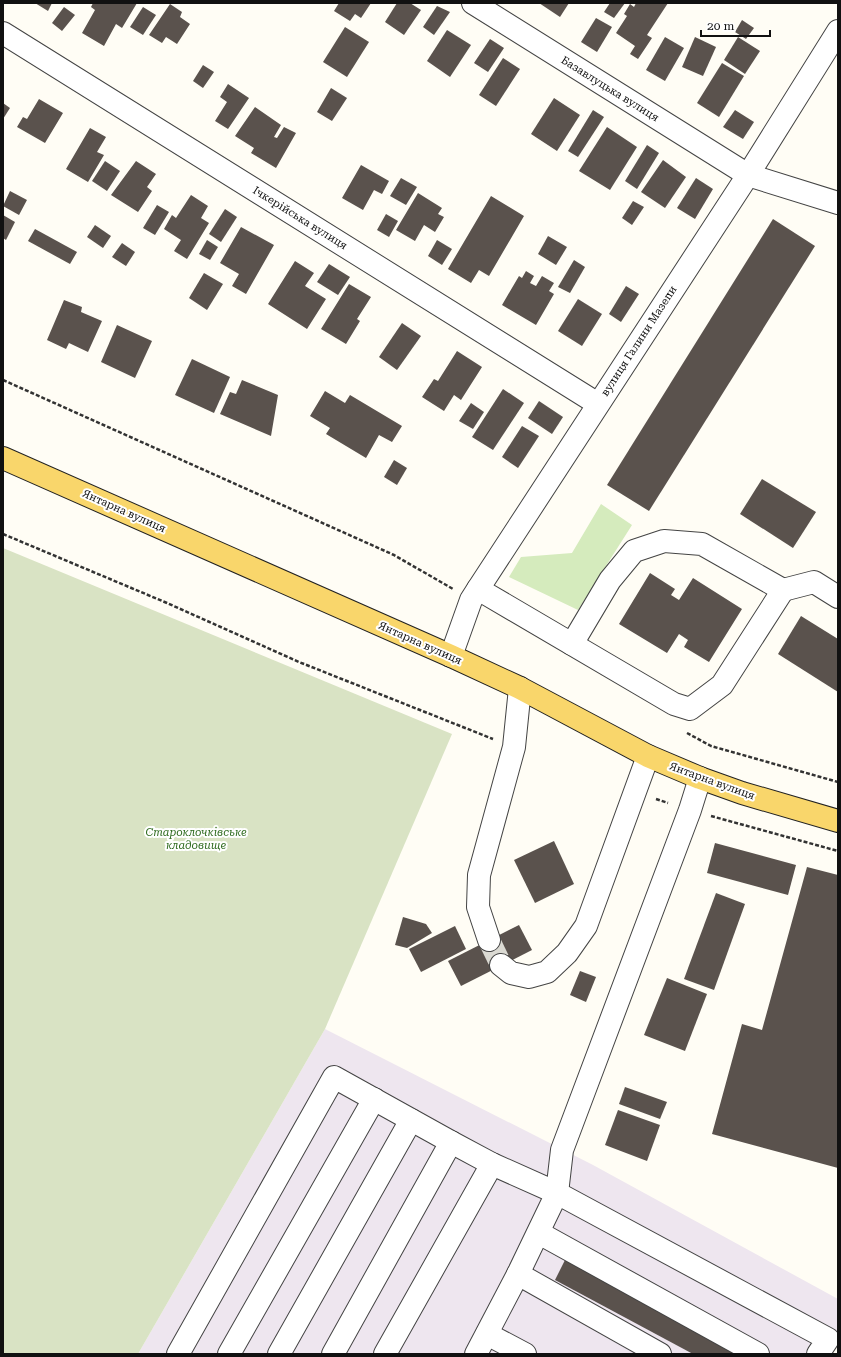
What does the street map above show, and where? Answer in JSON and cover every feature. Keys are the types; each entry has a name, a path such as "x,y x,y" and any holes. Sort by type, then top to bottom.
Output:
{"main road":[{"name":"Янтарна вулиця","path":"3,458 452,656 520,688 648,756 700,778 742,793 838,821"}],"street":[{"name":"Базавлуцька вулиця","path":"473,3 748,175 838,203"},
{"name":"вулиця Галини Мазепи","path":"452,656 474,594 748,175 838,31"},
{"name":"Ічкерійська вулиця","path":"3,33 598,404"},
{"path":"572,644 610,580 634,551 664,541 702,544 783,590"},
{"path":"474,594 572,644 674,704 690,709 722,685 783,590 814,582 838,597"},
{"path":"489,940 478,907 478,875 514,747 520,688"},
{"path":"502,965 511,973 528,978 547,972 567,954 586,926 648,756"},
{"path":"476,1354 539,1233 557,1193 562,1150 690,810 700,778"},
{"path":"178,1354 334,1077 492,1164 557,1193 828,1339 818,1354"},
{"path":"230,1354 374,1099"},
{"path":"279,1354 411,1120"},
{"path":"333,1354 451,1142"},
{"path":"385,1354 492,1164"},
{"path":"539,1233 758,1354"},
{"path":"518,1274 660,1354"},
{"path":"487,1334 524,1354"}],"path":[{"path":"3,380 394,555 474,594"},
{"path":"3,534 139,590 299,662 514,747"},
{"path":"684,731 711,746 838,782"},
{"path":"635,792 690,810 838,851"}],"shaded area":[{"path":"325,1029 593,1165 838,1299 838,1342 829,1354 138,1354"}],"green space":[{"path":"601,504 632,525 578,610 509,577 521,557 572,553"},
{"name":"Староклочківське кладовище","path":"3,548 452,734 325,1029 138,1354 3,1354"}],"building":[{"path":"35,3 52,3 48,11"},
{"path":"93,3 137,3 122,28 116,24 104,46 82,33 95,10 91,7"},
{"path":"339,3 371,3 361,18 355,14 350,21 334,11"},
{"path":"397,3 410,3 421,10 404,35 385,22"},
{"path":"539,3 569,3 560,17"},
{"path":"610,3 625,3 614,18 604,12"},
{"path":"636,3 668,3 647,35 652,38 638,59 630,54 635,46 616,33 627,16 624,14 630,4 634,7"},
{"path":"170,4 182,12 180,17 190,24 177,44 166,37 162,43 149,35"},
{"path":"437,6 450,12 434,35 423,27"},
{"path":"64,7 75,15 62,31 52,23"},
{"path":"143,7 156,15 143,35 130,27"},
{"path":"596,18 612,27 597,52 581,42"},
{"path":"742,20 754,28 746,39 735,32"},
{"path":"345,27 369,42 347,77 323,62"},
{"path":"447,30 471,45 450,77 427,61"},
{"path":"665,37 684,48 665,81 646,70"},
{"path":"695,37 716,47 703,76 682,67"},
{"path":"738,37 760,51 745,74 724,60"},
{"path":"490,39 504,48 488,72 474,63"},
{"path":"503,58 520,69 496,106 479,95"},
{"path":"722,63 744,76 719,117 697,103"},
{"path":"203,65 214,72 203,88 193,81"},
{"path":"228,84 249,98 228,129 215,121 227,102 220,97"},
{"path":"331,88 347,98 332,121 317,112"},
{"path":"554,98 580,115 557,151 531,134"},
{"path":"39,99 63,113 45,143 17,127 23,117 27,119"},
{"path":"3,103 10,108 3,119"},
{"path":"255,107 281,125 274,137 277,138 284,127 296,133 276,168 251,153 254,148 235,136"},
{"path":"593,110 604,117 578,157 568,151"},
{"path":"735,110 754,122 743,139 723,127"},
{"path":"607,127 637,147 610,190 579,171"},
{"path":"90,128 106,137 97,152 104,155 88,182 66,169"},
{"path":"647,145 659,153 637,189 625,181"},
{"path":"663,160 686,177 665,208 641,192"},
{"path":"105,161 120,171 107,191 92,181"},
{"path":"136,161 156,174 147,187 152,191 138,212 111,195"},
{"path":"361,165 389,181 382,194 374,190 363,210 342,198"},
{"path":"401,178 417,187 406,205 390,196"},
{"path":"696,178 713,189 695,219 677,208"},
{"path":"10,191 27,200 19,215 3,206"},
{"path":"418,193 442,208 438,214 444,217 435,232 424,225 415,241 396,230"},
{"path":"191,195 208,206 201,218 209,223 187,259 174,251 181,240 164,229 172,215 176,218"},
{"path":"491,196 524,216 489,276 479,270 471,283 448,269"},
{"path":"633,201 644,207 632,225 622,218"},
{"path":"157,205 169,212 155,235 143,228"},
{"path":"225,209 237,217 221,242 209,234"},
{"path":"386,214 398,221 389,237 377,230"},
{"path":"3,215 15,222 6,240 3,238"},
{"path":"773,219 815,246 649,511 607,485"},
{"path":"95,225 111,236 103,248 87,237"},
{"path":"241,227 274,245 246,294 232,286 239,274 220,263"},
{"path":"35,229 77,252 70,264 28,241"},
{"path":"548,236 567,247 556,265 538,254"},
{"path":"207,240 218,247 210,260 199,254"},
{"path":"437,240 452,249 442,265 428,256"},
{"path":"122,243 135,252 126,266 112,257"},
{"path":"574,260 585,267 570,293 558,287"},
{"path":"295,261 314,273 305,286 326,299 307,329 268,304"},
{"path":"329,264 350,277 338,295 317,282"},
{"path":"526,271 534,276 530,283 536,286 542,276 554,283 549,291 554,294 536,325 502,305 519,276 522,278"},
{"path":"204,273 223,284 207,310 189,298"},
{"path":"349,284 371,297 357,319 360,321 346,344 321,329"},
{"path":"626,286 639,294 621,322 609,314"},
{"path":"578,299 602,314 582,346 558,331"},
{"path":"64,300 82,307 81,312 102,321 88,352 69,343 66,349 47,340"},
{"path":"402,323 421,336 397,370 379,357"},
{"path":"117,325 152,341 135,378 101,362"},
{"path":"457,351 482,367 461,400 454,395 444,411 422,397 434,379 438,381"},
{"path":"192,359 230,377 214,413 175,395"},
{"path":"242,380 278,395 271,436 220,414 230,392 236,394"},
{"path":"503,389 524,403 493,450 472,437"},
{"path":"325,391 345,403 350,395 402,426 392,442 379,435 366,458 326,434 330,428 310,416"},
{"path":"539,401 563,417 552,434 528,418"},
{"path":"471,403 484,412 473,429 459,421"},
{"path":"522,426 539,436 518,468 502,457"},
{"path":"394,460 407,468 397,485 384,477"},
{"path":"762,479 816,512 793,548 740,514"},
{"path":"650,573 675,589 671,595 679,600 693,578 742,609 709,662 684,647 688,640 679,634 667,653 619,624"},
{"path":"801,616 838,639 838,692 778,654"},
{"path":"554,841 574,884 535,903 514,860"},
{"path":"715,843 796,865 788,895 707,873"},
{"path":"807,867 838,875 838,1168 712,1134 742,1024 762,1030"},
{"path":"716,893 745,904 714,990 684,979"},
{"path":"403,917 426,924 432,933 407,948 395,945"},
{"path":"519,925 532,950 461,986 448,961"},
{"path":"455,926 466,949 421,972 409,949"},
{"path":"580,971 596,977 586,1002 570,995"},
{"path":"667,978 707,994 685,1051 644,1035"},
{"path":"625,1087 667,1102 660,1119 619,1104"},
{"path":"618,1110 660,1125 647,1161 605,1145"},
{"path":"565,1260 741,1354 693,1354 555,1280"}],"tunnel":[{"path":"489,940 501,965"}]}
